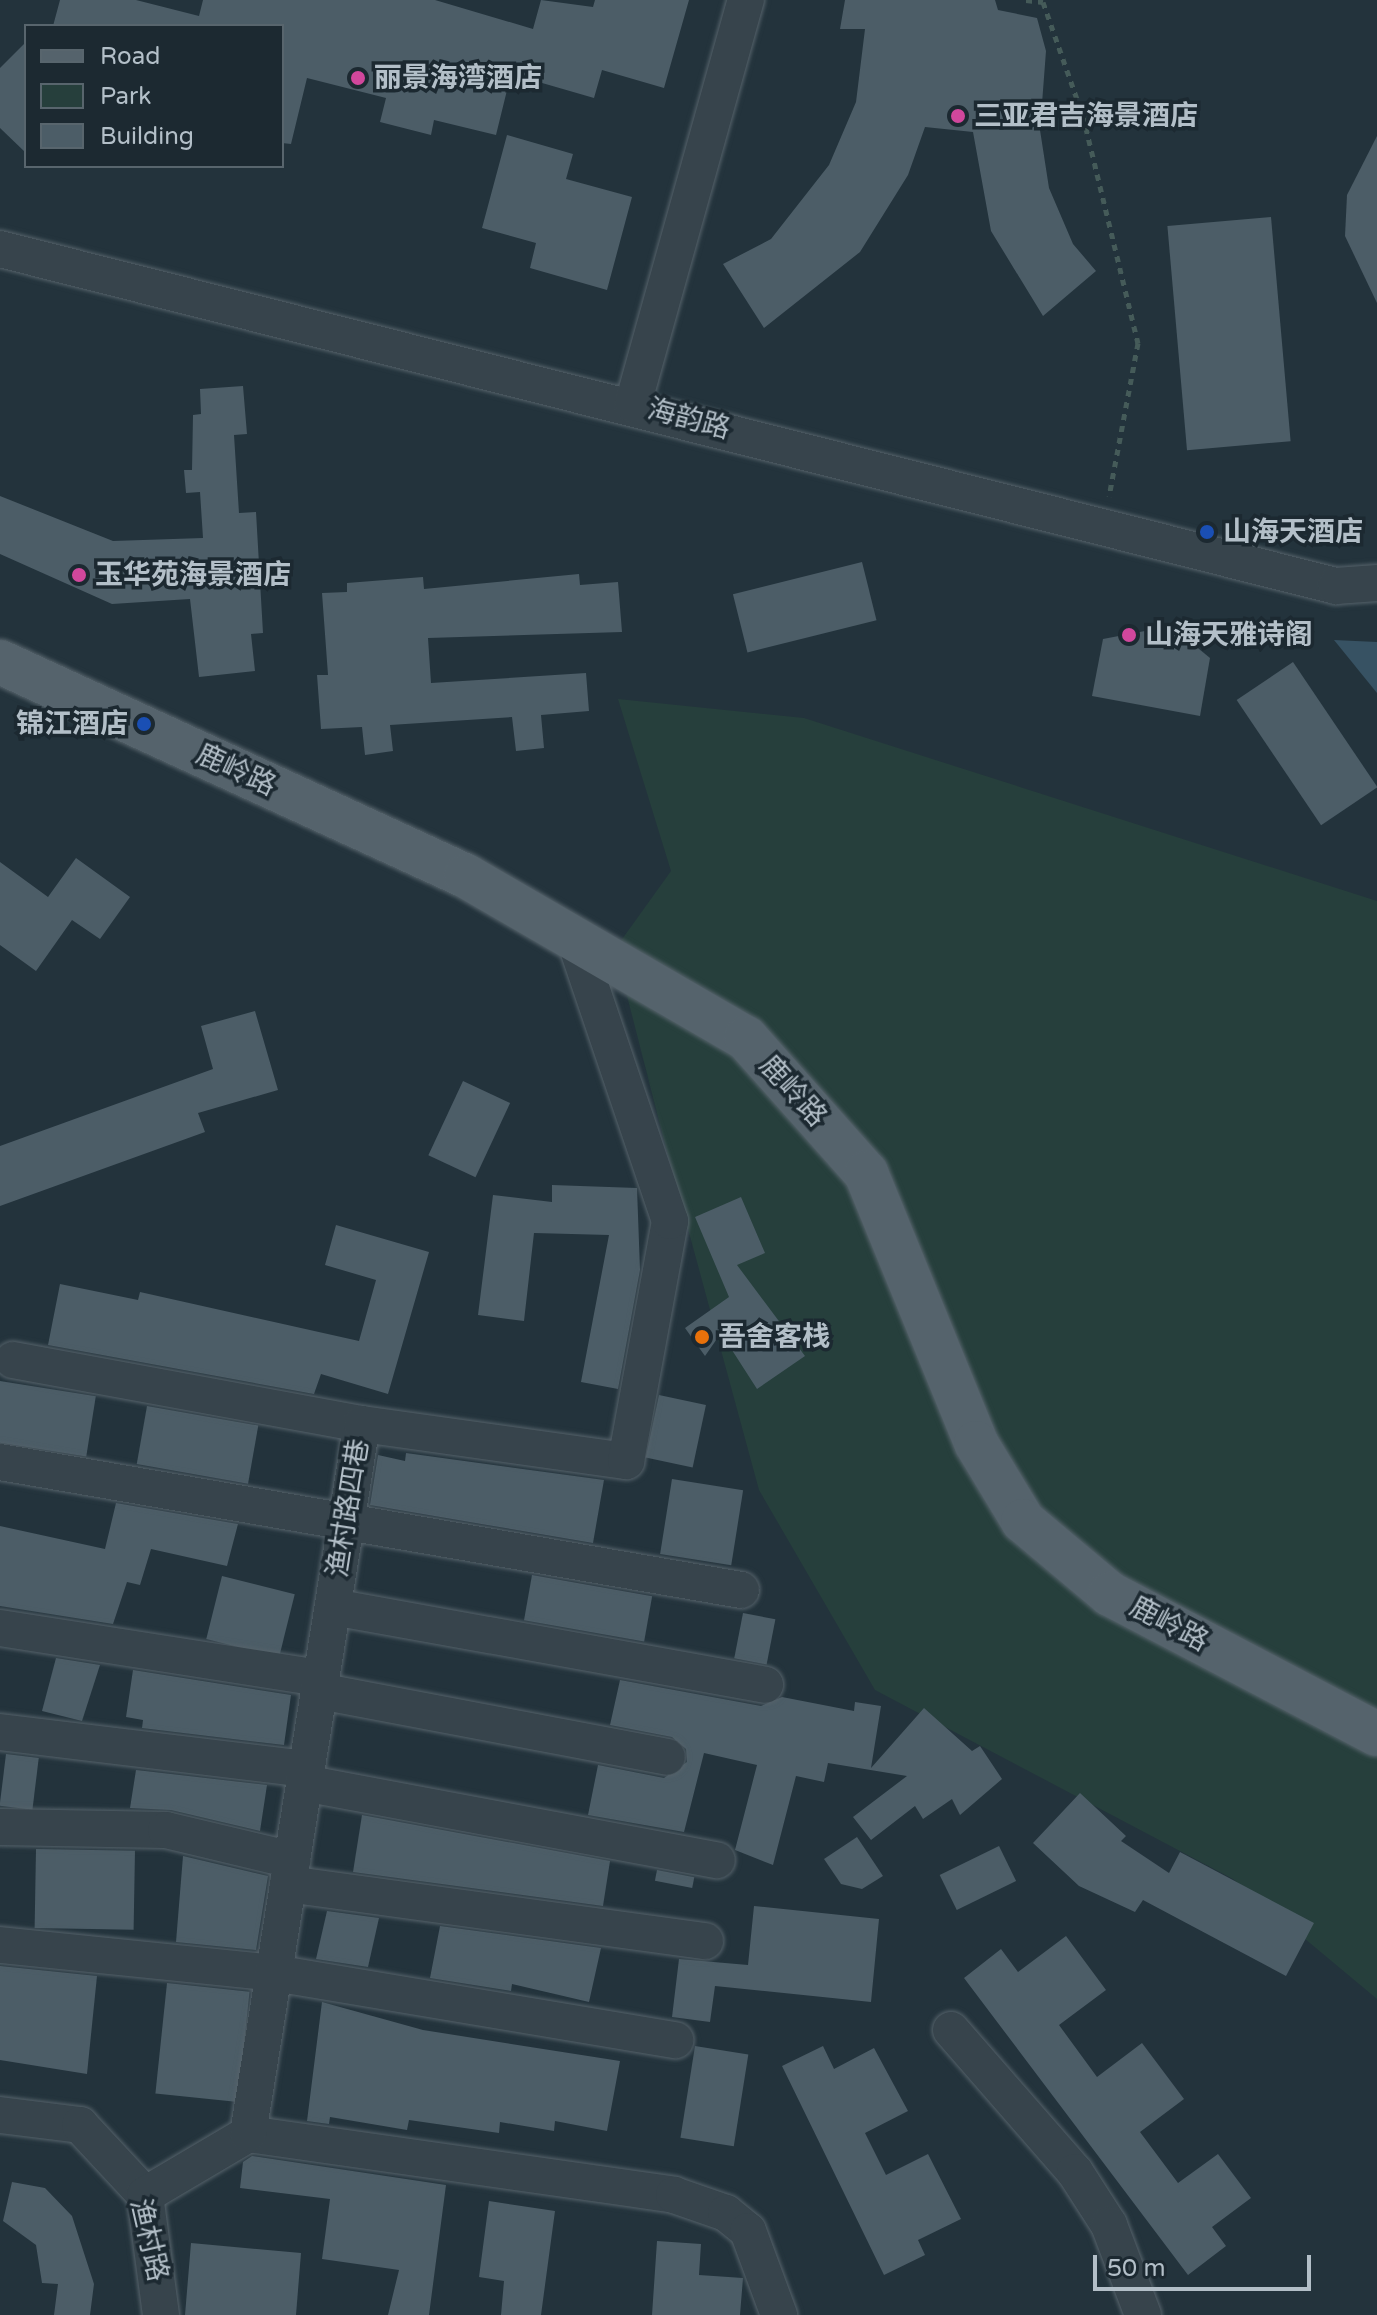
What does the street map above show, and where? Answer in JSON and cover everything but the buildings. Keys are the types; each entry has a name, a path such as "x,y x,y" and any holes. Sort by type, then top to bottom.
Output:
{"main road":[{"name":"鹿岭路","path":"0,662 466,876 573,934 746,1038 866,1173 976,1443 1023,1521 1110,1594 1377,1734"}],"street":[{"path":"633,404 746,0"},
{"name":"海韵路","path":"0,249 633,404 1336,586 1377,583"},
{"name":"渔村路四巷","path":"248,2134 362,1424 626,1461 670,1221 573,934"},
{"path":"13,1360 362,1424"},
{"path":"0,1462 347,1518 741,1590"},
{"path":"333,1607 765,1685"},
{"path":"0,1628 320,1684 667,1757"},
{"path":"0,1732 305,1776 717,1860"},
{"path":"0,1827 166,1830 290,1872 705,1941"},
{"path":"0,1945 274,1973 675,2040"},
{"path":"951,2030 1075,2172 1109,2225 1143,2315"},
{"name":"渔村路","path":"0,2115 80,2125 145,2195 161,2315"},
{"path":"145,2195 248,2134 674,2195 726,2213 748,2231 773,2282 779,2315"}],"path":[{"path":"1026,0 1043,2 1083,116 1138,343 1104,526"}],"green space":[{"path":"618,699 804,718 1377,901 1377,1999 1233,1879 875,1690 759,1490 666,1148 615,949 671,871"}],"water":[{"path":"1334,640 1377,642 1377,693"}],"place":[{"name":"丽景海湾酒店","path":"358,78"},
{"name":"三亚君吉海景酒店","path":"958,116"},
{"name":"山海天酒店","path":"1207,532"},
{"name":"玉华苑海景酒店","path":"79,575"},
{"name":"山海天雅诗阁","path":"1129,635"},
{"name":"锦江酒店","path":"144,724"},
{"name":"吾舍客栈","path":"702,1337"}]}
